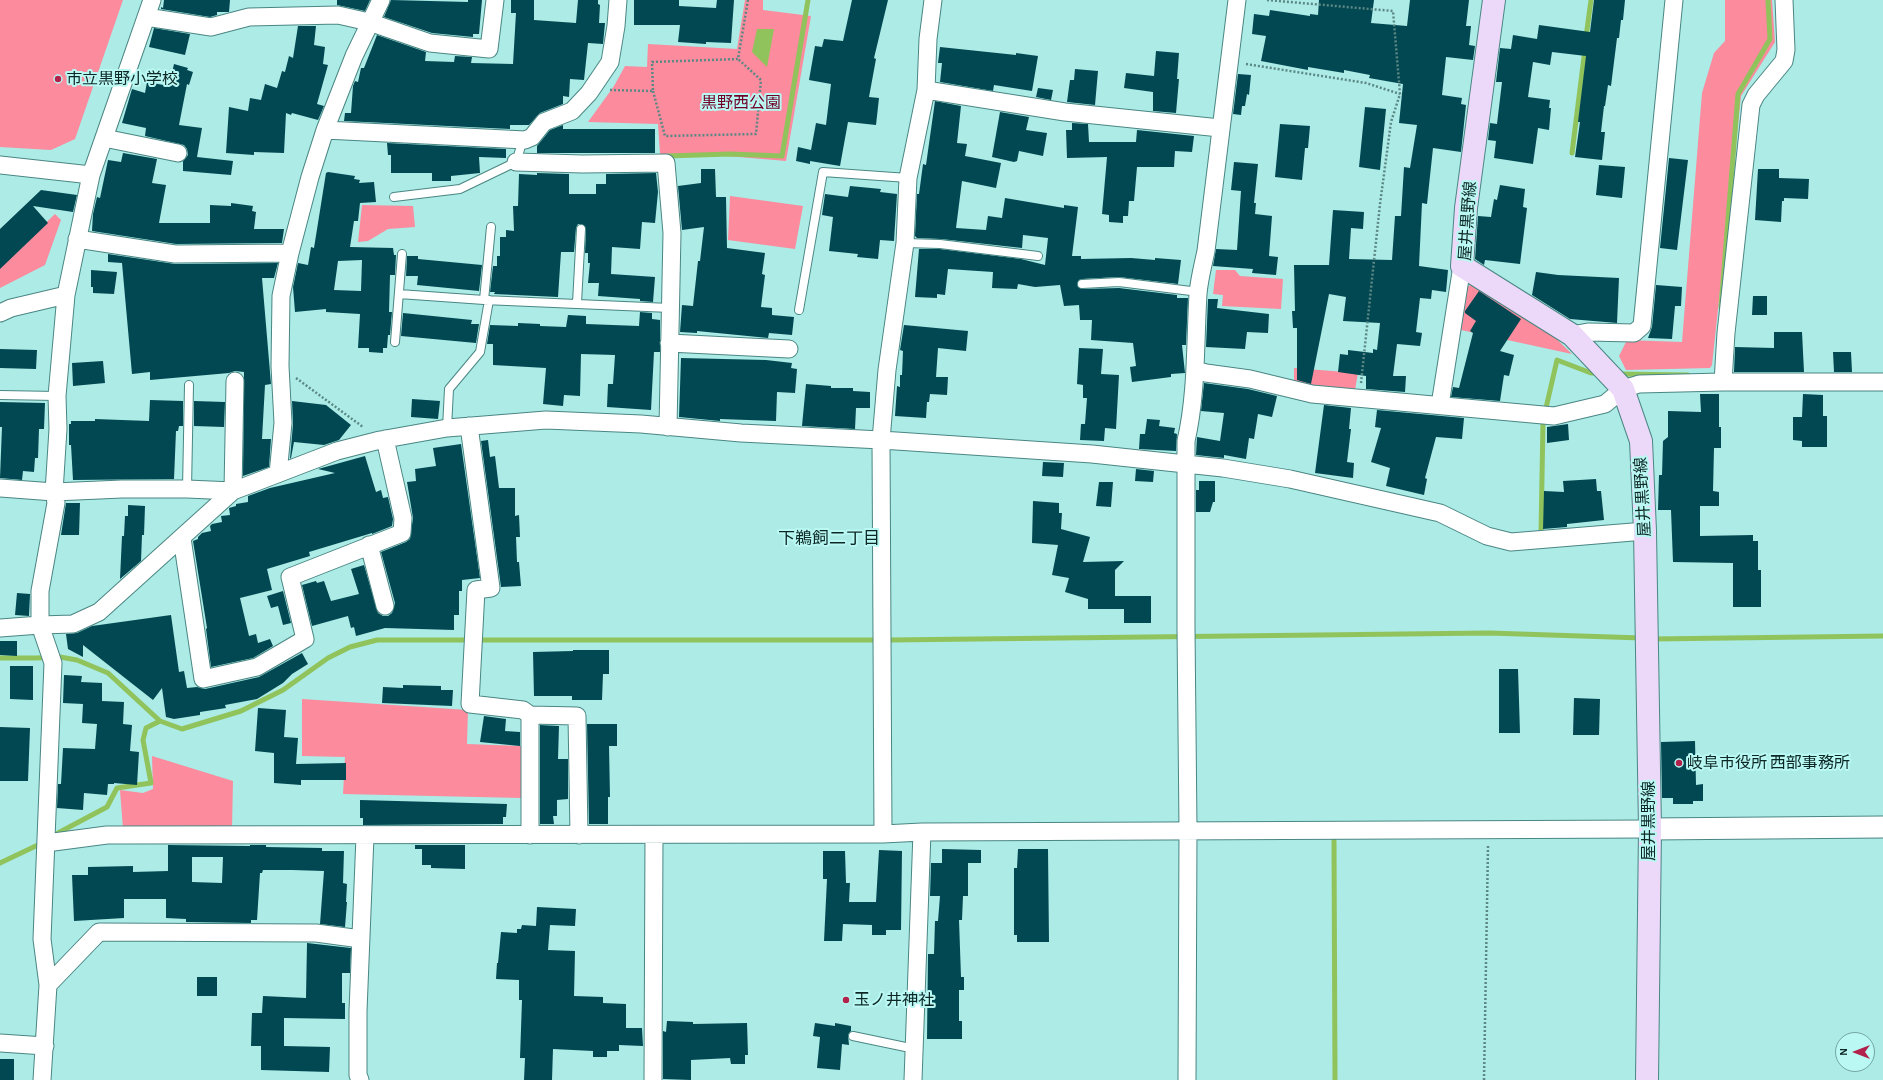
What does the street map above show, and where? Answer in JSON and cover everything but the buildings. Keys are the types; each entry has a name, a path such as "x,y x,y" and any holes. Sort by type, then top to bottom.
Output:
{"main road":[{"name":"屋井黒野線","path":"1494,0 1466,208 1462,266 1572,335 1623,389 1641,441 1645,531 1650,829 1647,1080"}],"street":[{"path":"42,1080 48,985 42,939 53,663 40,624 40,591 56,504 54,492 58,429 57,396 66,295 91,175 152,0"},
{"path":"278,474 284,423 280,366 281,296 290,253 310,177 325,130 369,22 380,0"},
{"path":"146,17 211,27 249,17 338,16 369,22 430,43 489,49 495,0"},
{"path":"325,130 523,140 532,137 544,122 572,111 589,93 610,62 618,0"},
{"path":"883,834 881,440 887,370 905,243 908,178 926,90 928,39 933,0"},
{"path":"1187,1080 1188,830 1186,442 1190,425 1195,370 1198,292 1206,251 1237,0"},
{"path":"1572,335 1588,332 1634,333 1642,326 1674,0"},
{"path":"1723,382 1726,333 1751,105 1756,95 1784,61 1786,50 1784,0"},
{"path":"926,90 1065,112 1220,128"},
{"path":"104,138 178,153"},
{"path":"516,162 582,164 666,163 672,233 668,426"},
{"path":"0,165 91,175"},
{"path":"77,239 175,254 290,253"},
{"path":"1440,405 1462,266"},
{"path":"0,313 11,308 66,295"},
{"path":"669,343 789,349"},
{"path":"1195,370 1250,379 1312,394 1554,416 1605,404 1623,389 1639,384 1723,382 1883,382"},
{"path":"233,491 234,381"},
{"path":"0,628 40,624 73,624 99,612 233,491 337,451 382,439 447,428 546,420 668,426 741,433 881,440 1092,454 1223,468 1290,479 1440,513 1487,536 1511,542 1645,531"},
{"path":"469,426 491,588 476,590 470,704 523,710 530,716 577,716 579,835"},
{"path":"182,538 203,679 257,667 305,639 290,576 402,533 403,518 382,439"},
{"path":"0,488 54,492 122,489 233,491"},
{"path":"369,545 385,606"},
{"path":"530,716 530,835"},
{"path":"46,843 107,835 365,836 883,834 922,832 1188,830 1883,827"},
{"path":"914,1080 922,832"},
{"path":"653,1080 654,835"},
{"path":"360,1080 358,1075 358,1011 365,836"},
{"path":"48,985 99,932 316,933 361,939"},
{"path":"0,1043 45,1046"}],"lane":[{"path":"394,197 460,189 516,162 523,140"},
{"path":"800,310 823,172 908,178"},
{"path":"447,428 449,388 480,352 487,300 491,227"},
{"path":"577,304 581,230"},
{"path":"905,243 940,244 1038,256"},
{"path":"395,342 402,254"},
{"path":"1082,284 1119,282 1198,292"},
{"path":"399,294 487,300 670,308"},
{"path":"187,489 189,385"},
{"path":"0,395 57,396"},
{"path":"853,1036 915,1049"}],"path":[{"path":"738,59 748,0"},
{"path":"1267,0 1393,11 1400,94 1391,122 1380,204 1360,399"},
{"path":"738,59 761,80 756,134 664,136 654,92 652,62 738,59"},
{"path":"1229,61 1366,83 1400,94"},
{"path":"608,90 654,92"},
{"path":"280,366 382,439"},
{"path":"1484,1080 1488,829"}],"green space":[{"name":"市立黒野小学校","path":"0,0 123,0 75,139 51,150 0,147"},
{"name":"黒野西公園","path":"745,0 763,0 763,10 811,16 786,161 715,155 660,154 658,124 588,122 614,86 625,66 647,67 648,44 737,49"},
{"path":"1725,0 1772,0 1775,42 1741,96 1712,365 1710,368 1626,370 1619,356 1627,340 1682,342 1702,93 1714,53 1725,41"},
{"path":"730,196 803,206 795,249 728,240"},
{"path":"362,205 413,206 415,227 388,229 368,241 358,242"},
{"path":"55,214 61,220 45,265 0,288 0,267"},
{"path":"1216,270 1235,270 1240,276 1283,279 1281,309 1222,306 1223,295 1213,294"},
{"path":"1474,283 1546,329 1572,354 1461,330 1467,287"},
{"path":"1294,368 1358,373 1355,390 1294,386"},
{"path":"302,699 468,710 467,744 522,746 522,798 343,794 345,757 302,756"},
{"path":"152,756 233,781 232,828 123,829 120,790 143,793 153,789"}],"shaded area":[{"path":"757,29 774,29 767,67 752,52"}],"waterway":[{"path":"667,156 730,154 782,156 808,0"},
{"path":"1586,37 1591,0"},
{"path":"1721,307 1738,94 1770,39 1768,0"},
{"path":"1572,153 1585,49"},
{"path":"1541,532 1543,421 1557,360 1591,373 1600,373"},
{"path":"1618,374 1688,375"},
{"path":"0,658 60,657 77,660 108,673 160,721 182,729 241,711 283,690 328,658 350,647 377,640 890,640 1489,633 1642,638"},
{"path":"1652,639 1883,636"},
{"path":"58,833 107,807 117,788 151,783 143,740 146,728 160,721"},
{"path":"1334,841 1335,1080"},
{"path":"0,863 40,844"}],"place":[{"name":"市立黒野小学校","path":"58,79"},
{"name":"岐阜市役所 西部事務所","path":"1679,763"},
{"name":"玉ノ井神社","path":"846,1000"}],"district":[{"name":"下鵜飼二丁目","path":"829,539"}]}
